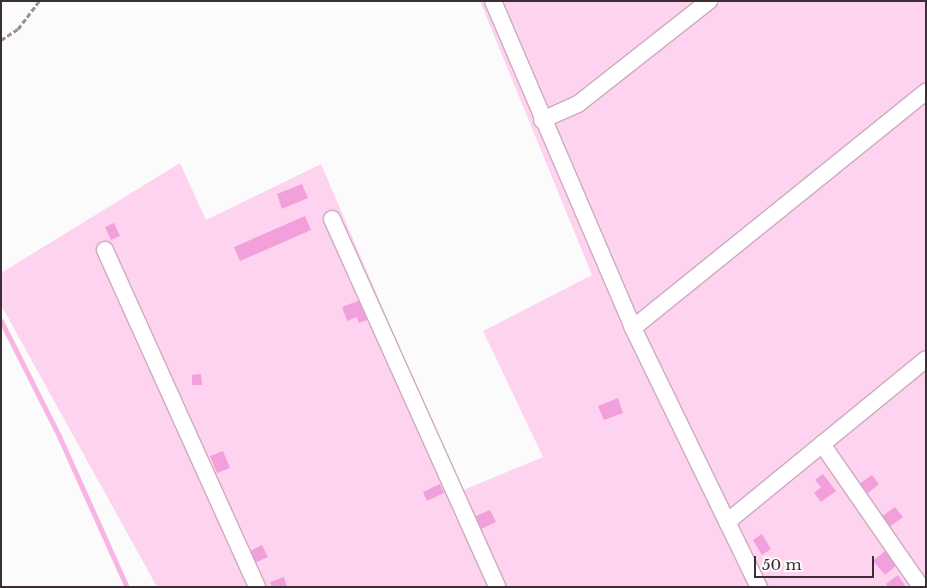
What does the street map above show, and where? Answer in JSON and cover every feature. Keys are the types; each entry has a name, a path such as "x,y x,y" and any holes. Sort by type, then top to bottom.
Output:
{"street":[{"path":"493,1 542,120 633,328 759,587"},
{"path":"542,120 578,104 709,1"},
{"path":"633,328 926,92"},
{"path":"332,218 497,587"},
{"path":"106,250 257,587"},
{"path":"727,522 926,359"},
{"path":"822,444 921,587"}],"path":[{"path":"1,40 18,28 39,1"}],"shaded area":[{"path":"480,1 926,1 926,587 157,587 1,305 1,273 180,163 206,220 321,164 461,491 543,457 483,331 592,275"}],"building":[{"path":"302,184 308,198 282,209 277,194"},
{"path":"305,216 311,230 240,261 234,247"},
{"path":"114,223 120,236 111,240 105,227"},
{"path":"363,299 370,319 359,323 357,317 347,321 342,307"},
{"path":"201,374 202,385 192,385 192,375"},
{"path":"618,398 623,413 604,420 598,406"},
{"path":"223,451 230,468 217,473 210,456"},
{"path":"823,474 836,491 821,502 814,493 821,487 815,480"},
{"path":"872,475 879,484 867,494 859,484"},
{"path":"440,484 444,493 427,501 423,492"},
{"path":"895,507 903,517 888,528 881,517"},
{"path":"490,510 496,522 479,530 474,517"},
{"path":"762,534 771,549 762,555 753,540"},
{"path":"262,545 268,557 255,563 250,551"},
{"path":"885,551 897,565 885,575 873,561"},
{"path":"898,575 906,587 888,587 886,584"},
{"path":"284,577 287,587 272,587 270,582"}],"waterway":[{"path":"1,321 59,436 127,587"}]}
